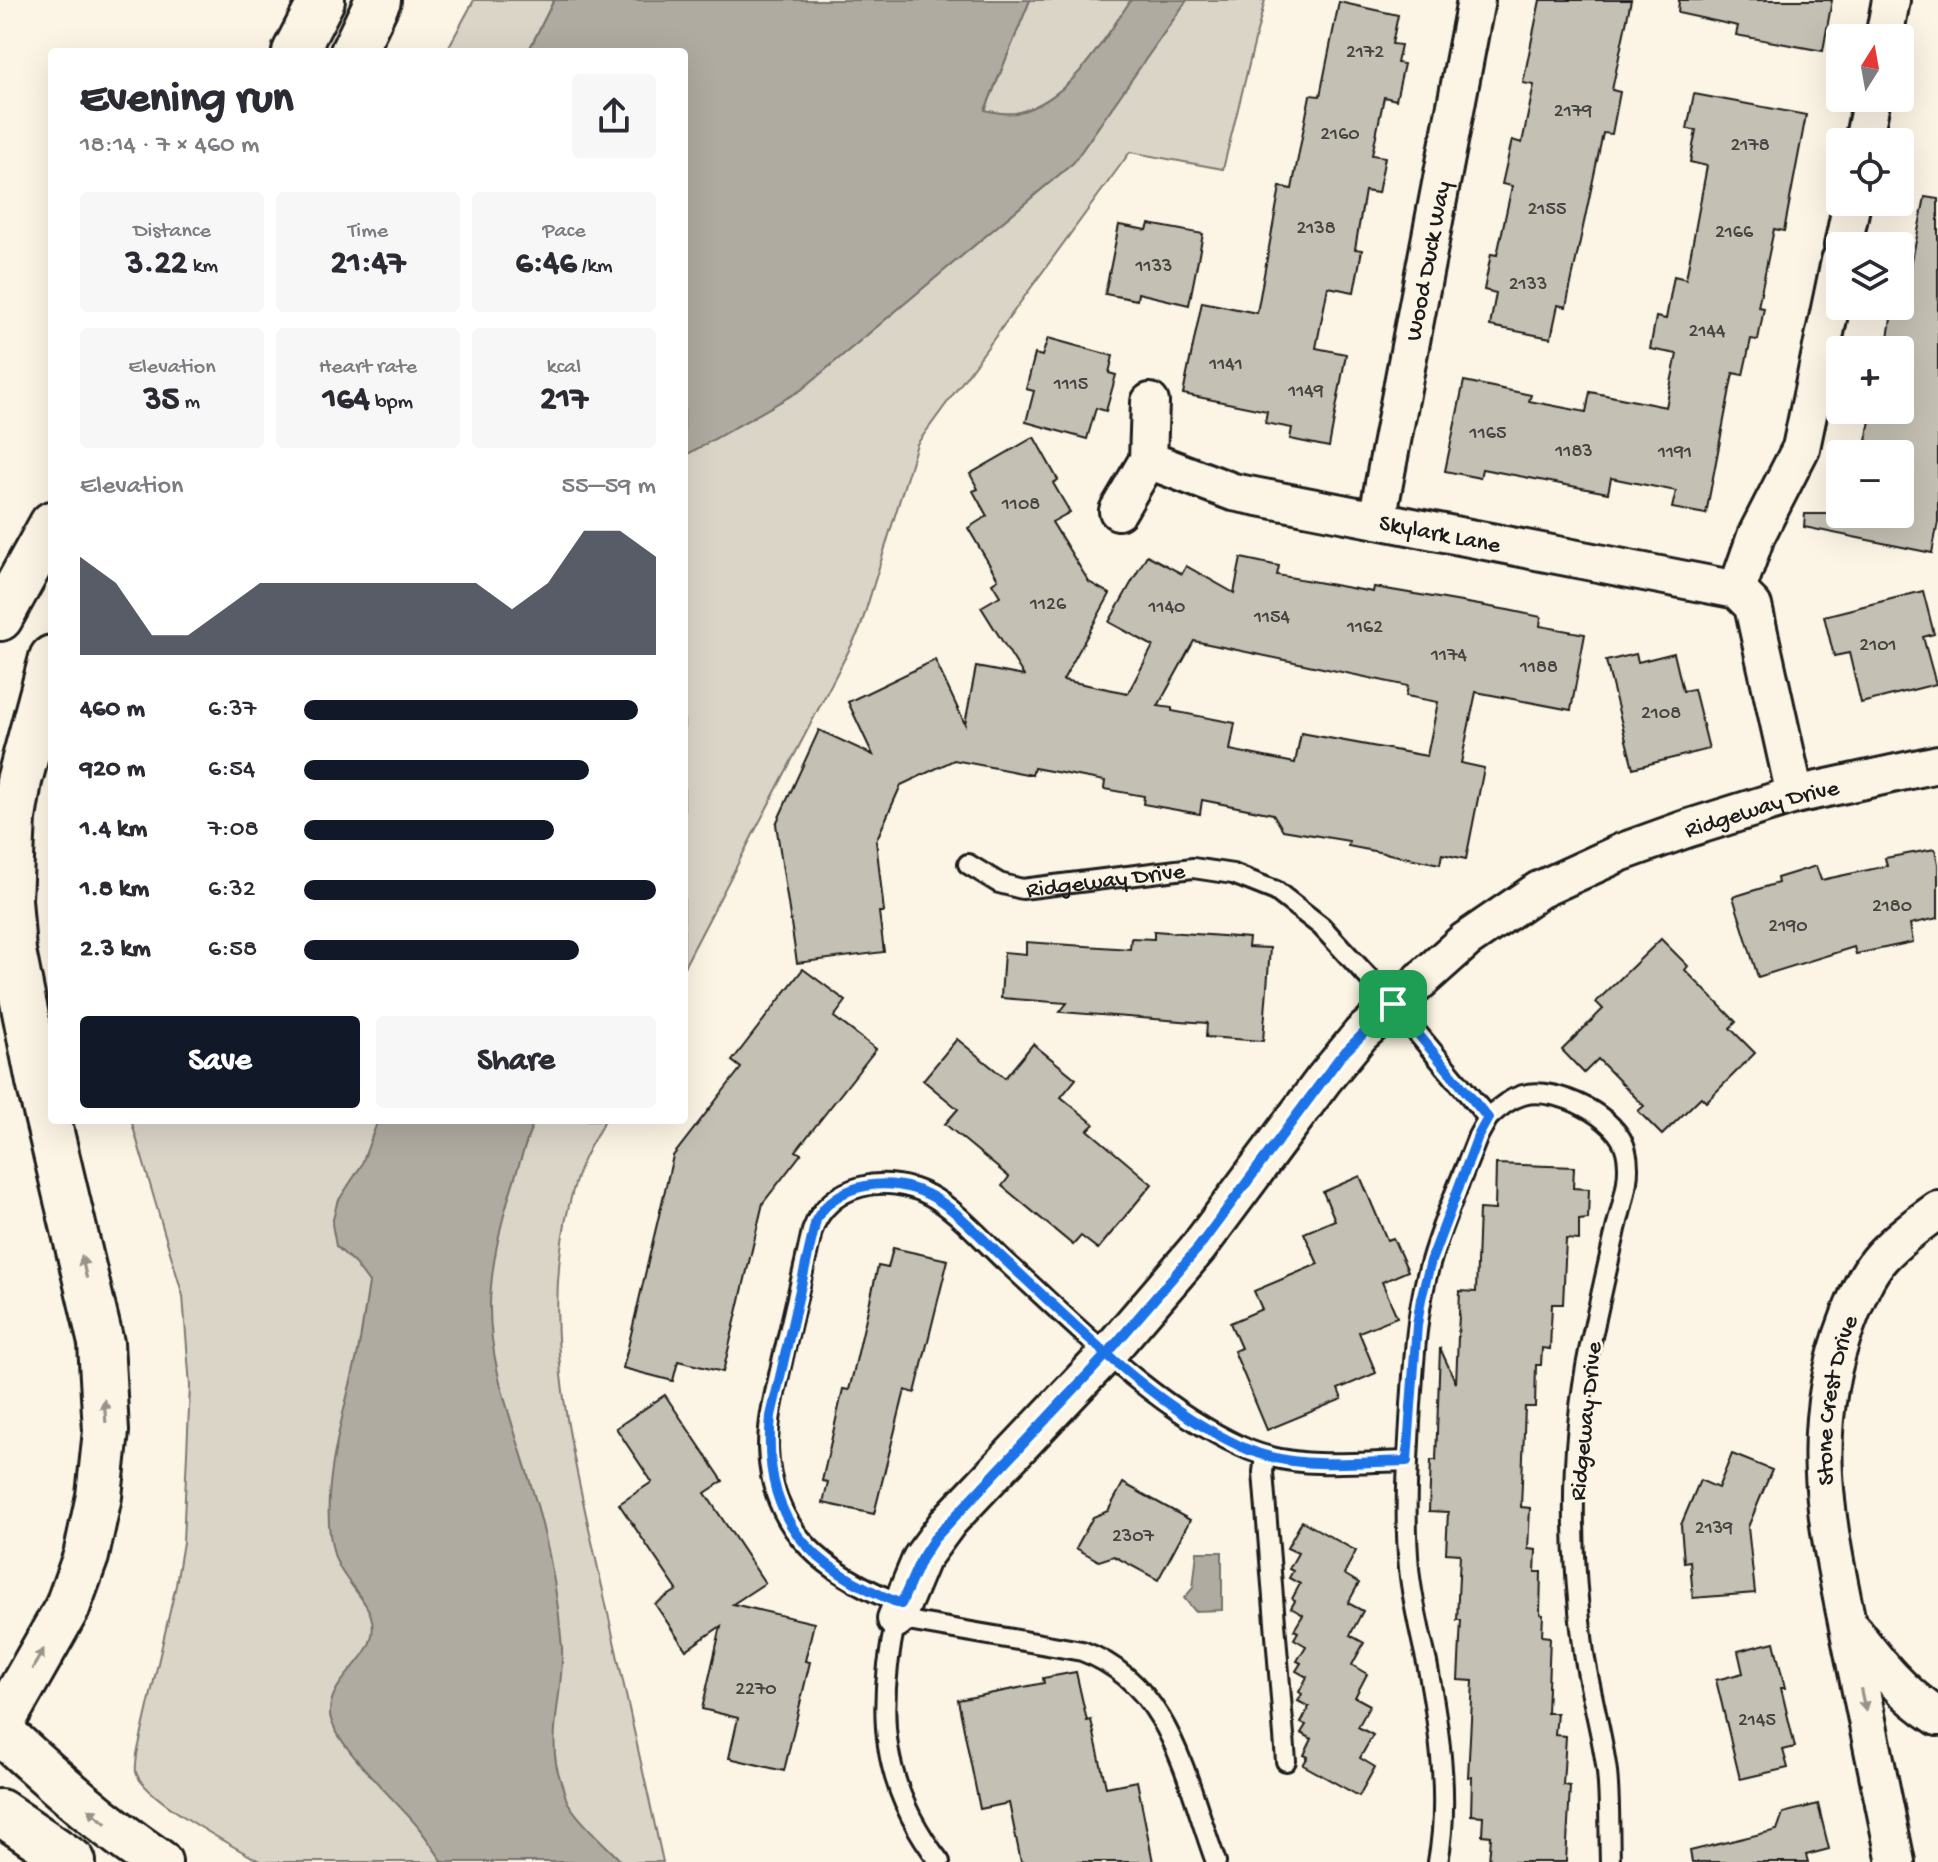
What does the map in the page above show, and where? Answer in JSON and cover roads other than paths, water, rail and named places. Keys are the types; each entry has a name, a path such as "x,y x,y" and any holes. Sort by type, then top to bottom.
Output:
{"main road":[{"path":"297,48 322,0"},
{"path":"355,48 378,0"},
{"path":"0,618 48,531"},
{"path":"0,726 48,639"},
{"path":"48,673 19,781 13,818 9,899 13,951 48,1120"},
{"path":"49,1124 101,1343 106,1431 99,1496 77,1582 67,1608 0,1728 76,1799 159,1862"},
{"path":"0,1812 73,1862"}],"street":[{"name":"Wood Duck Way","path":"1377,520 1476,0"},
{"path":"1887,24 1891,0"},
{"path":"1795,795 1753,606 1737,590 1756,536 1801,448 1828,320"},
{"path":"1118,511 1148,460 1150,402"},
{"name":"Skylark Lane","path":"1148,460 1233,492 1737,590"},
{"name":"Ridgeway Drive","path":"899,1611 921,1559 941,1530 1107,1354 1198,1248 1340,1057 1393,1004 1466,940 1539,890 1635,847 1795,795 1938,764"},
{"name":"Stone Crest Drive","path":"1896,1862 1831,1546 1823,1492 1822,1442 1829,1384 1839,1344 1856,1298 1879,1258 1938,1210"},
{"name":"Stone Crest Drive","path":"1847,1623 1888,1678 1938,1717"}],"lane":[{"name":"Ridgeway Drive","path":"968,864 999,883 1022,889 1183,868 1213,870 1256,881 1287,899 1321,926 1393,1004 1488,1118 1513,1098 1538,1093 1600,1114 1611,1125 1627,1151 1626,1185 1586,1365 1574,1480 1573,1534 1585,1656 1606,1767 1610,1862"},
{"path":"1438,1862 1443,1829 1443,1787 1435,1714 1409,1569 1407,1461 1417,1325 1427,1277 1478,1136 1488,1118"},
{"path":"1216,1862 1167,1727 1147,1696 1117,1669 1100,1657 1082,1651 899,1611 853,1583 813,1553 785,1515 772,1481 768,1447 773,1401 812,1231 822,1210 841,1195 874,1184 906,1186 931,1196 1107,1354 1186,1418 1242,1448 1265,1456 1312,1463 1407,1461"},
{"path":"1265,1456 1263,1472 1286,1761"},
{"name":"Ridgeway Drive","path":"899,1611 885,1688 884,1718 888,1751 894,1779 907,1808 919,1833 940,1862"}]}
